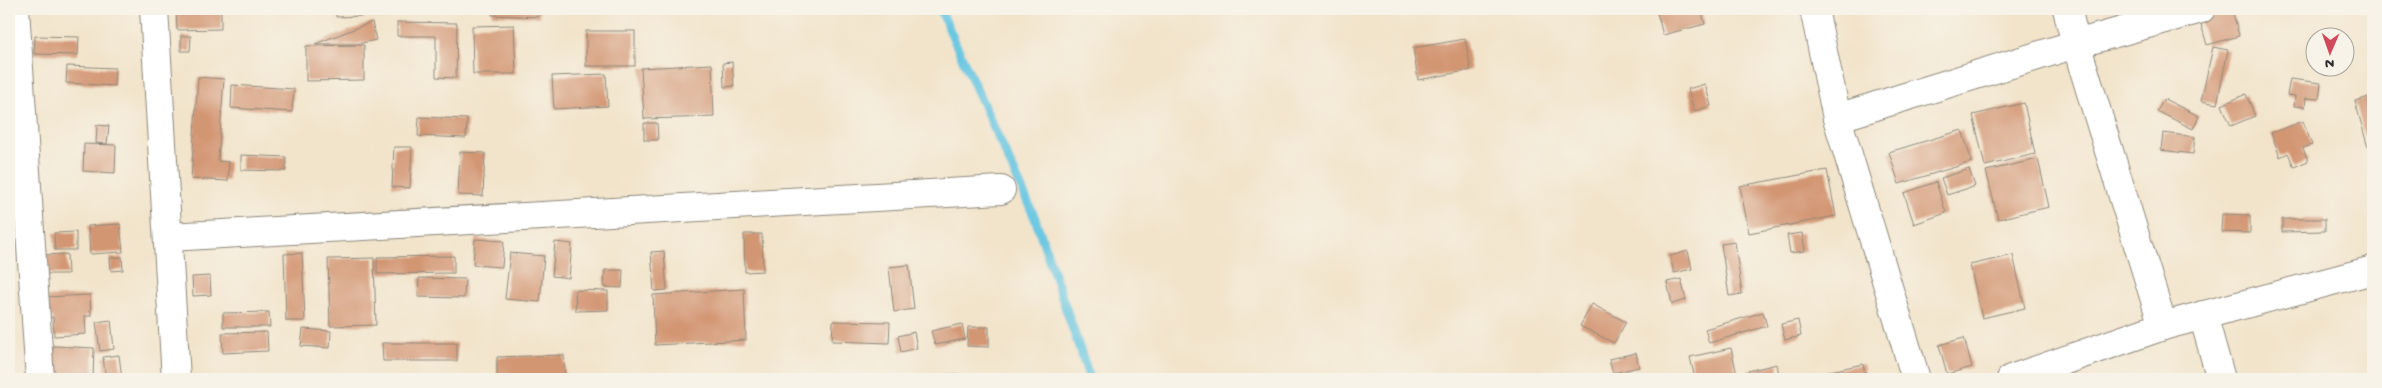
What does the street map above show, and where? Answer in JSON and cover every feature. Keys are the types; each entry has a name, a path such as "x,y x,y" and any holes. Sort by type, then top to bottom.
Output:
{"street":[{"path":"15,9 40,379"},
{"path":"154,9 176,379"},
{"path":"1814,9 1837,118 1916,379"},
{"path":"2067,9 2076,44 2164,326"},
{"path":"1837,118 2076,44 2201,9"},
{"path":"169,237 1001,190"},
{"path":"2011,379 2164,326 2373,270"},
{"path":"2203,315 2222,379"}],"building":[{"path":"176,9 221,9 221,29 177,30"},
{"path":"336,9 363,9 363,16 336,17"},
{"path":"493,9 540,9 539,17 492,15"},
{"path":"1656,9 1701,9 1705,24 1663,35"},
{"path":"2232,9 2239,36 2207,45 2199,17"},
{"path":"372,22 376,40 357,44 315,44"},
{"path":"397,22 457,23 456,78 436,77 436,36 397,36"},
{"path":"514,25 516,74 473,74 472,26"},
{"path":"586,31 635,31 635,66 586,66"},
{"path":"35,36 79,37 78,55 34,54"},
{"path":"181,36 191,36 190,51 181,51"},
{"path":"1465,39 1471,70 1418,80 1413,48"},
{"path":"364,45 364,80 306,81 306,46"},
{"path":"2213,47 2228,50 2217,104 2201,101"},
{"path":"732,62 734,86 724,87 723,63"},
{"path":"712,64 714,117 644,119 641,68"},
{"path":"67,66 115,68 114,86 66,83"},
{"path":"606,74 608,106 554,109 552,76"},
{"path":"198,77 224,79 218,161 229,162 228,181 191,179"},
{"path":"2290,79 2321,83 2319,99 2306,98 2305,107 2294,106 2295,96 2287,95"},
{"path":"1705,84 1711,106 1694,111 1688,89"},
{"path":"232,85 294,89 292,112 231,108"},
{"path":"2246,94 2255,116 2231,126 2222,105"},
{"path":"2373,96 2373,166 2355,101"},
{"path":"2164,99 2199,116 2193,129 2157,111"},
{"path":"2024,103 2035,154 1985,166 1973,115"},
{"path":"419,117 467,119 466,138 418,136"},
{"path":"2303,121 2312,145 2303,148 2308,161 2294,167 2288,153 2280,157 2271,133"},
{"path":"644,123 657,123 658,140 644,140"},
{"path":"97,125 109,126 107,144 96,143"},
{"path":"1962,130 1972,162 1899,184 1889,152"},
{"path":"2163,133 2195,137 2193,154 2161,150"},
{"path":"84,144 116,145 115,173 83,171"},
{"path":"394,147 412,147 410,188 392,187"},
{"path":"460,152 485,153 483,196 458,195"},
{"path":"241,155 286,157 286,171 241,170"},
{"path":"2038,159 2049,207 1998,219 1986,171"},
{"path":"1969,169 1975,186 1947,195 1941,178"},
{"path":"1827,170 1836,216 1749,233 1740,186"},
{"path":"1936,182 1946,213 1914,224 1904,193"},
{"path":"2222,214 2250,215 2250,233 2221,232"},
{"path":"2282,219 2325,219 2325,231 2282,232"},
{"path":"120,224 123,252 90,254 88,226"},
{"path":"76,232 76,250 55,250 54,233"},
{"path":"1802,233 1805,251 1790,253 1787,235"},
{"path":"744,234 762,234 763,271 745,272"},
{"path":"475,239 504,241 502,267 473,265"},
{"path":"555,242 572,244 569,278 552,276"},
{"path":"1735,242 1742,294 1729,296 1721,244"},
{"path":"664,251 667,290 654,291 651,252"},
{"path":"1688,251 1692,269 1674,273 1670,256"},
{"path":"302,253 305,321 286,321 284,254"},
{"path":"510,253 544,256 540,302 505,299"},
{"path":"67,254 68,274 43,274 43,255"},
{"path":"2013,255 2025,308 1982,318 1970,265"},
{"path":"454,256 454,273 377,274 377,257"},
{"path":"122,257 123,270 111,271 110,258"},
{"path":"374,258 376,325 330,326 328,259"},
{"path":"909,265 914,309 894,312 889,267"},
{"path":"605,270 623,270 622,288 604,287"},
{"path":"210,276 211,295 193,296 192,277"},
{"path":"419,278 465,279 464,298 418,297"},
{"path":"1681,279 1686,300 1672,304 1667,282"},
{"path":"744,289 746,340 655,345 653,295"},
{"path":"575,290 608,291 608,310 576,311"},
{"path":"90,295 91,316 85,316 86,334 54,336 53,317 45,318 44,297"},
{"path":"1592,304 1626,322 1614,343 1580,326"},
{"path":"269,312 270,327 223,327 223,313"},
{"path":"1763,312 1767,326 1709,343 1705,329"},
{"path":"111,320 114,349 100,351 96,322"},
{"path":"1798,320 1801,336 1785,340 1781,324"},
{"path":"833,321 890,322 889,343 832,341"},
{"path":"962,324 965,339 935,345 931,331"},
{"path":"968,327 989,327 989,347 967,346"},
{"path":"303,329 331,331 330,348 301,346"},
{"path":"267,332 268,351 223,353 222,333"},
{"path":"914,332 917,348 901,352 898,336"},
{"path":"1964,338 1972,367 1947,374 1939,345"},
{"path":"382,343 457,343 457,361 383,361"},
{"path":"53,346 94,348 93,379 52,379"},
{"path":"1731,348 1738,379 1695,379 1690,357"},
{"path":"1636,353 1639,367 1613,373 1609,359"},
{"path":"119,355 122,379 106,379 103,357"},
{"path":"564,355 565,379 497,379 497,357"},
{"path":"1777,364 1780,379 1749,379 1748,371"},
{"path":"1863,364 1866,379 1828,379 1826,372"},
{"path":"943,375 958,375 958,379 943,379"}],"waterway":[{"path":"940,9 1035,218 1090,379"}]}
